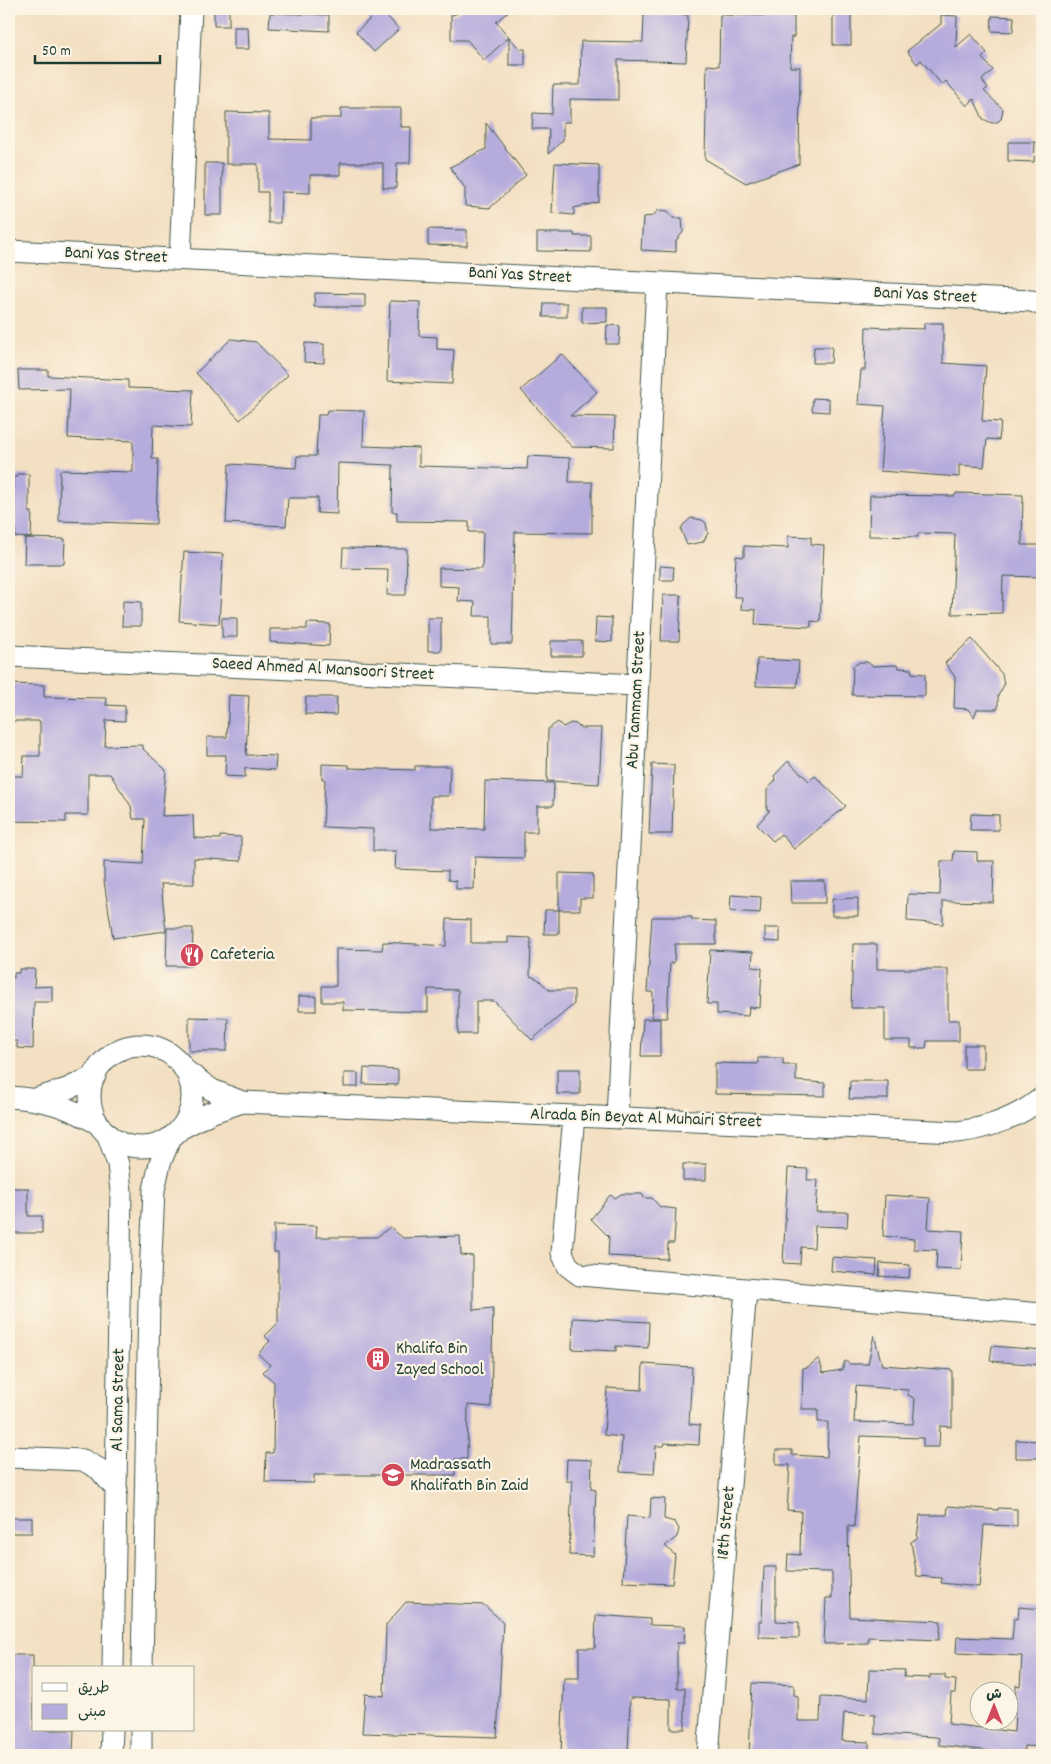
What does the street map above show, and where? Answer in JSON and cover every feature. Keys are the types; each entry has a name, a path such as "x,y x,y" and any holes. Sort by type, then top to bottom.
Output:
{"street":[{"path":"180,259 191,9"},
{"name":"Bani Yas Street","path":"9,251 1039,301"},
{"name":"Abu Tammam Street","path":"617,1118 657,283"},
{"name":"Saeed Ahmed Al Mansoori Street","path":"9,656 638,685"},
{"path":"9,1097 38,1098 69,1108 127,1144 138,1146 161,1143 175,1133 191,1107 190,1082 186,1071 170,1053 157,1048 132,1046 110,1056 95,1076 90,1101 103,1128"},
{"name":"Alrada Bin Beyat Al Muhairi Street","path":"186,1071 212,1090 242,1102 958,1132 997,1124 1016,1116 1042,1098"},
{"path":"38,1098 67,1090 95,1076"},
{"name":"Alrada Bin Beyat Al Muhairi Street","path":"175,1133 210,1112 242,1102"},
{"path":"574,1116 562,1245 562,1253 573,1272 587,1277 1042,1314"},
{"name":"Al Sama Street","path":"103,1128 118,1164 121,1191 119,1432 113,1666"},
{"name":"Al Sama Street","path":"142,1666 146,1415 154,1190 160,1162 175,1133"},
{"name":"18th Street","path":"708,1755 746,1290"},
{"path":"83,1460 99,1451 119,1432"},
{"path":"9,1456 83,1460 99,1469 117,1490"},
{"path":"111,1755 112,1732"},
{"path":"141,1732 141,1755"}],"building":[{"path":"214,9 229,9 229,26 214,26"},
{"path":"360,9 380,9 399,29 374,52 356,32 370,19"},
{"path":"463,9 511,9 496,22 509,37 484,60 467,40 451,40 451,15"},
{"path":"833,9 851,9 851,45 833,45"},
{"path":"270,13 329,15 329,31 269,28"},
{"path":"644,14 688,15 686,62 618,60 618,100 570,99 570,122 563,122 563,140 548,154 549,129 532,129 533,113 552,114 553,85 580,85 581,41 643,42"},
{"path":"720,15 794,16 794,37 791,37 790,67 800,67 799,164 746,183 705,159 707,65 719,66"},
{"path":"941,15 957,16 956,47 971,34 987,53 982,58 993,70 982,80 988,88 984,91 1003,109 1001,119 997,122 992,123 983,119 974,99 967,106 946,81 942,85 921,60 917,64 907,51 941,24"},
{"path":"992,16 1014,17 1013,32 991,31"},
{"path":"234,27 248,27 249,49 234,49"},
{"path":"509,37 520,49 525,49 525,65 509,65"},
{"path":"341,108 401,108 401,127 411,127 410,163 397,163 396,188 383,188 383,163 340,163 340,175 310,175 310,193 281,192 280,223 268,223 268,192 258,192 258,164 226,164 226,112 269,113 269,139 311,140 311,118 341,118"},
{"path":"486,123 526,175 490,208 465,206 465,188 450,167 486,149"},
{"path":"1008,142 1035,142 1034,162 1008,161"},
{"path":"205,163 222,163 222,215 205,215"},
{"path":"555,163 599,165 599,202 574,208 574,215 552,213"},
{"path":"658,210 668,211 673,218 682,218 683,232 676,241 676,252 641,250 643,217 653,216"},
{"path":"428,229 467,230 467,246 428,245"},
{"path":"537,233 574,233 574,236 591,236 591,252 537,251"},
{"path":"315,293 365,294 365,307 314,307"},
{"path":"390,301 420,302 419,336 437,337 437,349 454,350 452,384 387,381"},
{"path":"544,303 567,303 567,317 543,317"},
{"path":"582,307 607,307 607,322 582,323"},
{"path":"924,323 943,323 943,363 986,366 982,421 1001,422 999,440 987,439 984,467 959,465 959,477 880,471 885,406 858,404 861,370 865,370 866,327 924,329"},
{"path":"607,325 620,326 619,344 606,344"},
{"path":"231,339 256,342 288,375 240,420 196,373"},
{"path":"305,343 324,344 324,363 304,362"},
{"path":"814,347 832,347 831,363 813,363"},
{"path":"562,354 597,392 570,416 615,417 614,448 572,447 521,390"},
{"path":"18,370 48,370 48,376 128,380 128,388 193,390 191,427 153,425 152,459 158,459 156,524 59,521 60,470 133,472 133,441 68,438 70,389 19,390"},
{"path":"813,398 829,399 829,412 812,411"},
{"path":"327,410 364,411 363,446 419,448 419,466 527,469 528,456 570,458 569,482 592,482 592,533 515,532 512,644 491,644 491,616 474,616 475,602 458,601 459,587 439,586 439,568 482,569 483,532 469,532 469,522 397,521 397,512 392,512 393,465 338,463 337,514 317,513 318,498 288,498 286,526 226,523 229,464 296,468 297,456 316,456 318,415 326,415"},
{"path":"17,474 29,474 29,512 32,512 31,538 15,537 16,506 13,506 13,477 17,477"},
{"path":"956,493 1023,495 1022,545 1042,545 1042,577 1003,576 1002,613 952,614 955,534 918,533 918,537 869,536 870,495 955,496"},
{"path":"691,518 702,520 706,523 708,533 703,542 687,545 681,530 683,525"},
{"path":"788,536 811,537 811,544 824,545 820,622 811,621 811,627 755,624 756,610 741,609 742,597 734,597 736,556 744,557 744,546 788,548"},
{"path":"25,538 65,539 64,564 24,564"},
{"path":"343,548 407,549 406,595 387,595 388,569 342,568"},
{"path":"184,552 223,554 219,624 179,621"},
{"path":"660,566 674,567 673,580 660,580"},
{"path":"663,595 681,595 679,641 661,641"},
{"path":"123,601 141,602 141,626 122,626"},
{"path":"596,617 612,618 612,642 595,641"},
{"path":"222,618 237,618 237,637 222,637"},
{"path":"428,618 441,618 441,651 428,651"},
{"path":"307,623 330,624 329,646 270,642 270,629 307,629"},
{"path":"972,639 1002,674 1004,685 998,696 998,709 977,709 974,717 968,709 954,708 955,677 945,663"},
{"path":"551,641 582,641 582,656 551,656"},
{"path":"757,659 799,661 797,687 756,686"},
{"path":"860,662 867,662 873,666 897,665 899,668 911,669 912,673 925,674 925,696 852,695 853,666"},
{"path":"9,684 44,685 44,697 107,698 106,705 125,706 125,721 106,720 105,746 143,745 143,749 166,770 162,816 193,815 194,838 220,839 220,836 241,837 241,861 194,858 194,884 161,884 166,931 113,938 104,881 104,862 143,864 145,819 133,819 131,806 110,774 88,774 88,815 66,815 66,822 9,821 9,776 23,776 24,756 40,756 40,721 12,721"},
{"path":"229,695 249,696 246,755 276,756 275,770 245,768 245,777 225,776 226,755 207,755 207,737 227,737"},
{"path":"306,697 337,697 336,715 305,714"},
{"path":"558,722 563,727 571,723 576,724 580,728 602,728 599,784 547,781 548,729"},
{"path":"788,761 809,781 815,776 846,806 794,849 781,834 773,841 757,825 770,810 767,810 767,790 776,780 774,776"},
{"path":"322,764 349,765 349,768 415,770 415,766 450,766 449,796 431,796 431,828 484,829 485,781 554,783 553,806 537,806 537,832 524,832 524,858 475,857 474,889 456,889 456,881 448,880 448,871 395,869 396,851 373,851 373,829 323,827 325,779 322,779"},
{"path":"652,764 674,765 672,834 649,834"},
{"path":"971,814 999,815 999,830 970,830"},
{"path":"954,851 977,852 977,861 994,861 993,902 943,901 943,924 907,921 908,894 940,895 941,861 953,861"},
{"path":"559,873 593,874 593,898 580,898 580,910 559,910"},
{"path":"790,881 825,881 825,903 791,903"},
{"path":"731,895 761,897 760,913 730,911"},
{"path":"858,898 858,916 832,916 832,899"},
{"path":"545,910 559,910 559,934 544,934"},
{"path":"652,917 692,917 692,920 716,921 716,944 675,944 674,963 670,963 667,1018 652,1018 653,992 647,992"},
{"path":"447,919 471,920 471,943 508,943 508,937 531,938 530,976 538,979 549,990 574,990 574,1004 532,1040 494,1001 476,1001 476,1034 458,1034 458,990 428,989 428,1012 343,1010 343,1002 322,1002 322,986 336,986 336,949 382,950 383,942 446,946"},
{"path":"167,928 193,928 192,966 166,966"},
{"path":"765,928 780,928 780,942 765,941"},
{"path":"853,944 877,944 877,969 948,969 948,1020 959,1020 959,1041 927,1041 926,1048 911,1048 911,1040 885,1040 885,1008 851,1008"},
{"path":"710,950 753,952 752,967 762,968 760,1008 749,1007 748,1016 717,1014 717,1004 707,1004"},
{"path":"19,969 35,969 34,987 52,986 52,1002 34,1002 33,1049 17,1048 17,1041 11,1041 11,1034 9,1034 9,978 14,978 14,973 19,973"},
{"path":"299,996 316,996 316,1011 299,1011"},
{"path":"189,1017 228,1018 227,1051 189,1051"},
{"path":"643,1019 660,1019 660,1056 641,1056"},
{"path":"964,1045 983,1045 983,1069 964,1069"},
{"path":"758,1058 783,1058 783,1065 796,1065 796,1081 825,1083 825,1096 715,1094 715,1063 758,1064"},
{"path":"364,1068 398,1070 398,1085 363,1084"},
{"path":"557,1069 580,1069 580,1094 557,1094"},
{"path":"344,1073 358,1073 358,1087 344,1087"},
{"path":"850,1081 888,1081 888,1099 849,1099"},
{"path":"683,1164 706,1164 706,1180 683,1180"},
{"path":"788,1168 808,1169 807,1180 818,1180 816,1212 848,1212 847,1227 815,1226 814,1248 801,1247 800,1264 783,1263"},
{"path":"9,1188 28,1188 28,1216 42,1216 42,1233 9,1233"},
{"path":"621,1194 642,1194 644,1198 652,1198 660,1207 676,1209 674,1243 668,1243 667,1259 608,1256 609,1237 591,1219 610,1195 615,1198"},
{"path":"885,1195 930,1198 928,1229 963,1231 961,1270 936,1269 937,1250 914,1249 914,1239 883,1236"},
{"name":"Khalifa Bin Zayed School","path":"274,1225 317,1226 316,1237 377,1237 390,1227 403,1238 460,1236 461,1255 473,1256 473,1310 493,1308 491,1407 468,1405 467,1459 455,1459 455,1475 314,1475 314,1483 265,1482 266,1453 273,1453 274,1382 263,1372 270,1365 258,1354 270,1341 265,1336 278,1323 278,1252 274,1252"},
{"path":"832,1257 877,1260 876,1275 831,1271"},
{"path":"880,1263 910,1265 909,1278 879,1276"},
{"path":"573,1318 649,1322 648,1348 616,1346 616,1351 572,1349"},
{"path":"874,1335 882,1365 952,1370 952,1427 940,1426 939,1447 923,1447 923,1438 861,1436 854,1527 848,1526 850,1617 941,1621 939,1640 868,1637 868,1643 824,1644 826,1598 832,1598 832,1572 787,1571 788,1554 800,1555 801,1511 787,1510 790,1465 776,1465 776,1450 792,1450 792,1455 827,1457 828,1422 818,1422 818,1409 802,1409 803,1368 808,1367 819,1358 823,1373 842,1370 845,1361 850,1364 868,1364","holes":["856,1386 908,1390 908,1395 915,1399 913,1424 854,1422"]},
{"path":"992,1346 1042,1350 1042,1365 990,1361"},
{"path":"643,1364 692,1367 689,1424 700,1425 699,1445 665,1443 664,1446 656,1446 654,1474 620,1472 622,1437 604,1435 607,1388 642,1390"},
{"path":"1016,1440 1042,1441 1042,1458 1016,1458"},
{"path":"567,1459 592,1460 591,1489 596,1490 593,1556 569,1555 572,1481 566,1481"},
{"path":"651,1498 665,1499 664,1519 675,1522 679,1529 677,1537 665,1546 675,1555 672,1584 623,1582 627,1516 650,1518"},
{"path":"948,1506 998,1510 998,1508 1017,1509 1017,1526 984,1525 979,1587 941,1583 942,1578 917,1576 911,1542 917,1538 920,1515 947,1515"},
{"path":"9,1518 32,1518 32,1533 9,1533"},
{"path":"764,1567 776,1567 776,1621 799,1622 799,1638 759,1637 759,1621 762,1621"},
{"path":"406,1602 484,1605 503,1622 497,1737 362,1733 365,1694 384,1696 386,1625"},
{"path":"1019,1607 1042,1609 1042,1747 1024,1746 1024,1755 1007,1755 1007,1753 939,1745 939,1738 936,1737 875,1734 875,1715 844,1713 842,1741 869,1742 869,1755 749,1755 752,1683 794,1685 794,1695 798,1696 798,1721 820,1721 821,1697 868,1699 869,1669 905,1670 904,1677 930,1678 930,1675 945,1675 945,1679 956,1680 955,1693 951,1693 949,1724 968,1726 968,1732 1018,1732 1018,1686 1020,1686 1022,1656 956,1653 957,1637 1012,1639 1014,1618 1018,1619"},
{"path":"596,1615 650,1619 650,1625 685,1626 684,1643 677,1643 677,1688 685,1688 685,1729 671,1729 671,1699 630,1698 628,1755 561,1755 564,1678 579,1678 579,1648 595,1648"},
{"path":"9,1655 33,1655 32,1732 74,1732 73,1753 59,1753 59,1755 9,1755 9,1742 15,1742 15,1710 9,1710"}],"place":[{"name":"Cafeteria","path":"192,955"},
{"name":"Khalifa Bin Zayed School","path":"378,1359"},
{"name":"Madrassath Khalifath Bin Zaid","path":"393,1475"}]}
